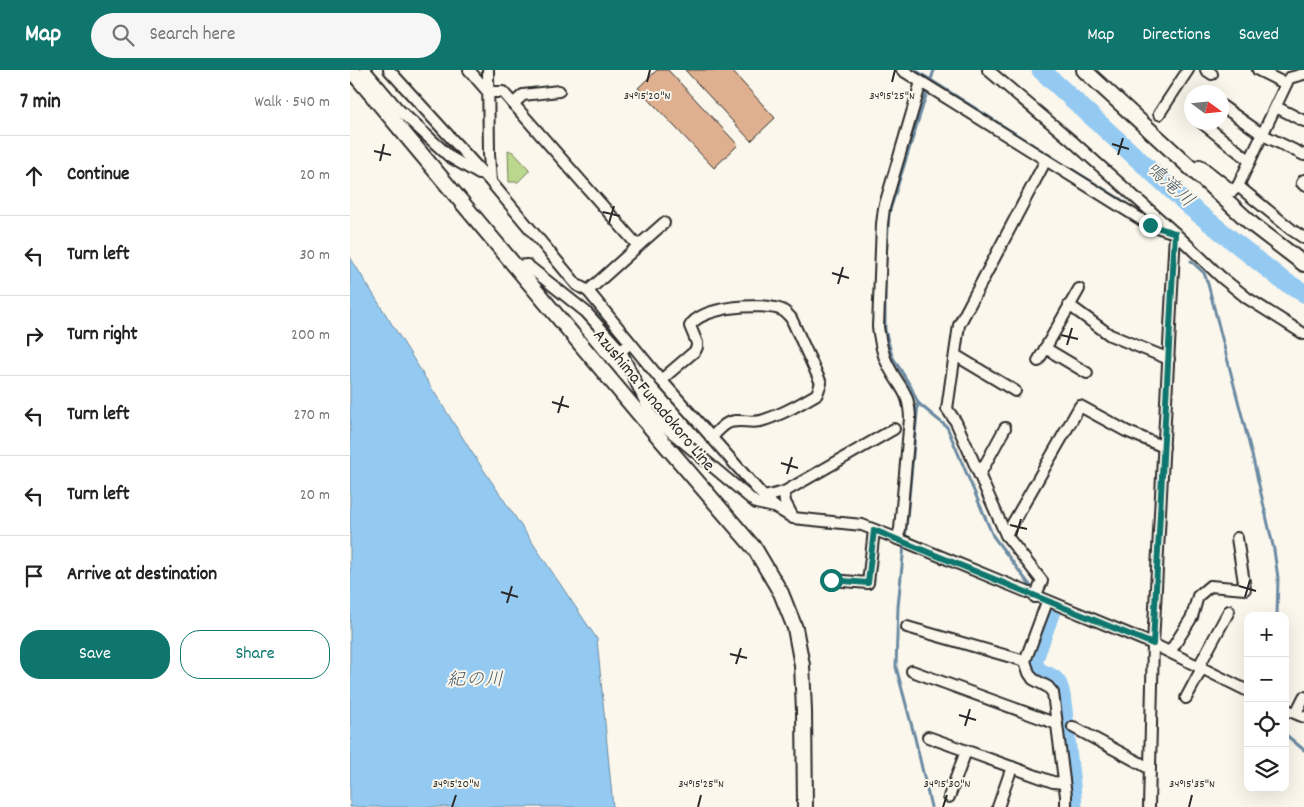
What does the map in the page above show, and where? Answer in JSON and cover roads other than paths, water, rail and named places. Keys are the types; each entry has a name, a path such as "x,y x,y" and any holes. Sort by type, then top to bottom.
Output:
{"main road":[{"name":"Azushima Funadokoro Line","path":"351,70 516,266 649,418 755,549 781,593 795,628 802,666 805,807"},
{"path":"1084,70 1253,225 1304,264"}],"street":[{"path":"365,70 398,109 450,157 490,182"},
{"path":"389,70 490,182 577,285 588,291 630,344 711,438 775,507 793,518 862,525 1153,644 1244,689"},
{"path":"470,70 488,92"},
{"path":"488,70 490,182"},
{"path":"902,70 1150,225 1175,233"},
{"path":"988,70 1071,140 1234,288 1304,334"},
{"path":"1159,114 1188,70"},
{"path":"1258,70 1286,84"},
{"path":"1194,171 1200,165 1233,191 1238,186 1289,78 1300,73"},
{"path":"899,540 910,418 909,403 905,392 887,364 880,344 878,327 882,224 884,208 926,85"},
{"path":"513,104 524,95 559,91"},
{"path":"488,92 503,92 638,246"},
{"path":"1276,107 1304,122"},
{"path":"1229,111 1263,135 1304,156"},
{"path":"1211,130 1250,161"},
{"path":"1035,596 1042,581 1006,535 956,422 947,409 959,325 1046,160"},
{"path":"1304,180 1302,183 1304,185"},
{"path":"1238,186 1304,238"},
{"path":"588,291 664,223"},
{"path":"1149,807 1153,644 1175,233"},
{"path":"516,266 527,265 586,312 621,351 649,418 756,503 775,507"},
{"path":"1038,361 1079,288"},
{"path":"661,380 695,351 698,343 690,326 700,316 711,312 757,305 785,311 791,318 821,383 817,394 788,411 762,421 753,423 734,421 726,424 711,438"},
{"path":"1069,305 1110,335 1168,359"},
{"path":"621,351 630,344"},
{"path":"1046,348 1087,374"},
{"path":"955,355 1014,391"},
{"path":"1006,535 1080,406 1126,431 1164,447"},
{"path":"980,474 1006,428"},
{"path":"764,497 784,492 894,429"},
{"path":"784,492 785,502 793,518"},
{"path":"831,580 868,583 874,530"},
{"path":"1170,652 1192,617 1198,596 1210,586 1245,589 1237,538"},
{"path":"1047,602 1025,661 1028,673 1048,687 1053,693 1066,807"},
{"path":"1186,698 1230,611"},
{"path":"907,627 1025,661"},
{"path":"912,671 1057,724"},
{"path":"1300,715 1304,697"},
{"path":"1073,727 1149,768"},
{"path":"928,738 1053,782 1064,783"},
{"path":"949,798 966,751"},
{"path":"998,807 1012,767"}],"water":[{"name":"紀の川","path":"350,257 471,451 597,639 613,807 350,807"}],"waterway":[{"path":"915,70 1125,202"},
{"path":"905,539 918,403 911,387 892,356 885,330 885,274 889,213 934,70"},
{"name":"鳴滝川","path":"1041,70 1188,205 1282,280 1304,293"},
{"path":"1191,261 1204,273 1208,284 1253,459 1274,550 1278,578 1277,612"},
{"path":"918,403 947,427 993,536 1032,588"},
{"path":"904,545 898,607 896,667 931,807"},
{"path":"1051,611 1034,659 1037,670 1052,678 1060,689 1073,807"},
{"path":"1289,737 1304,750"}]}
